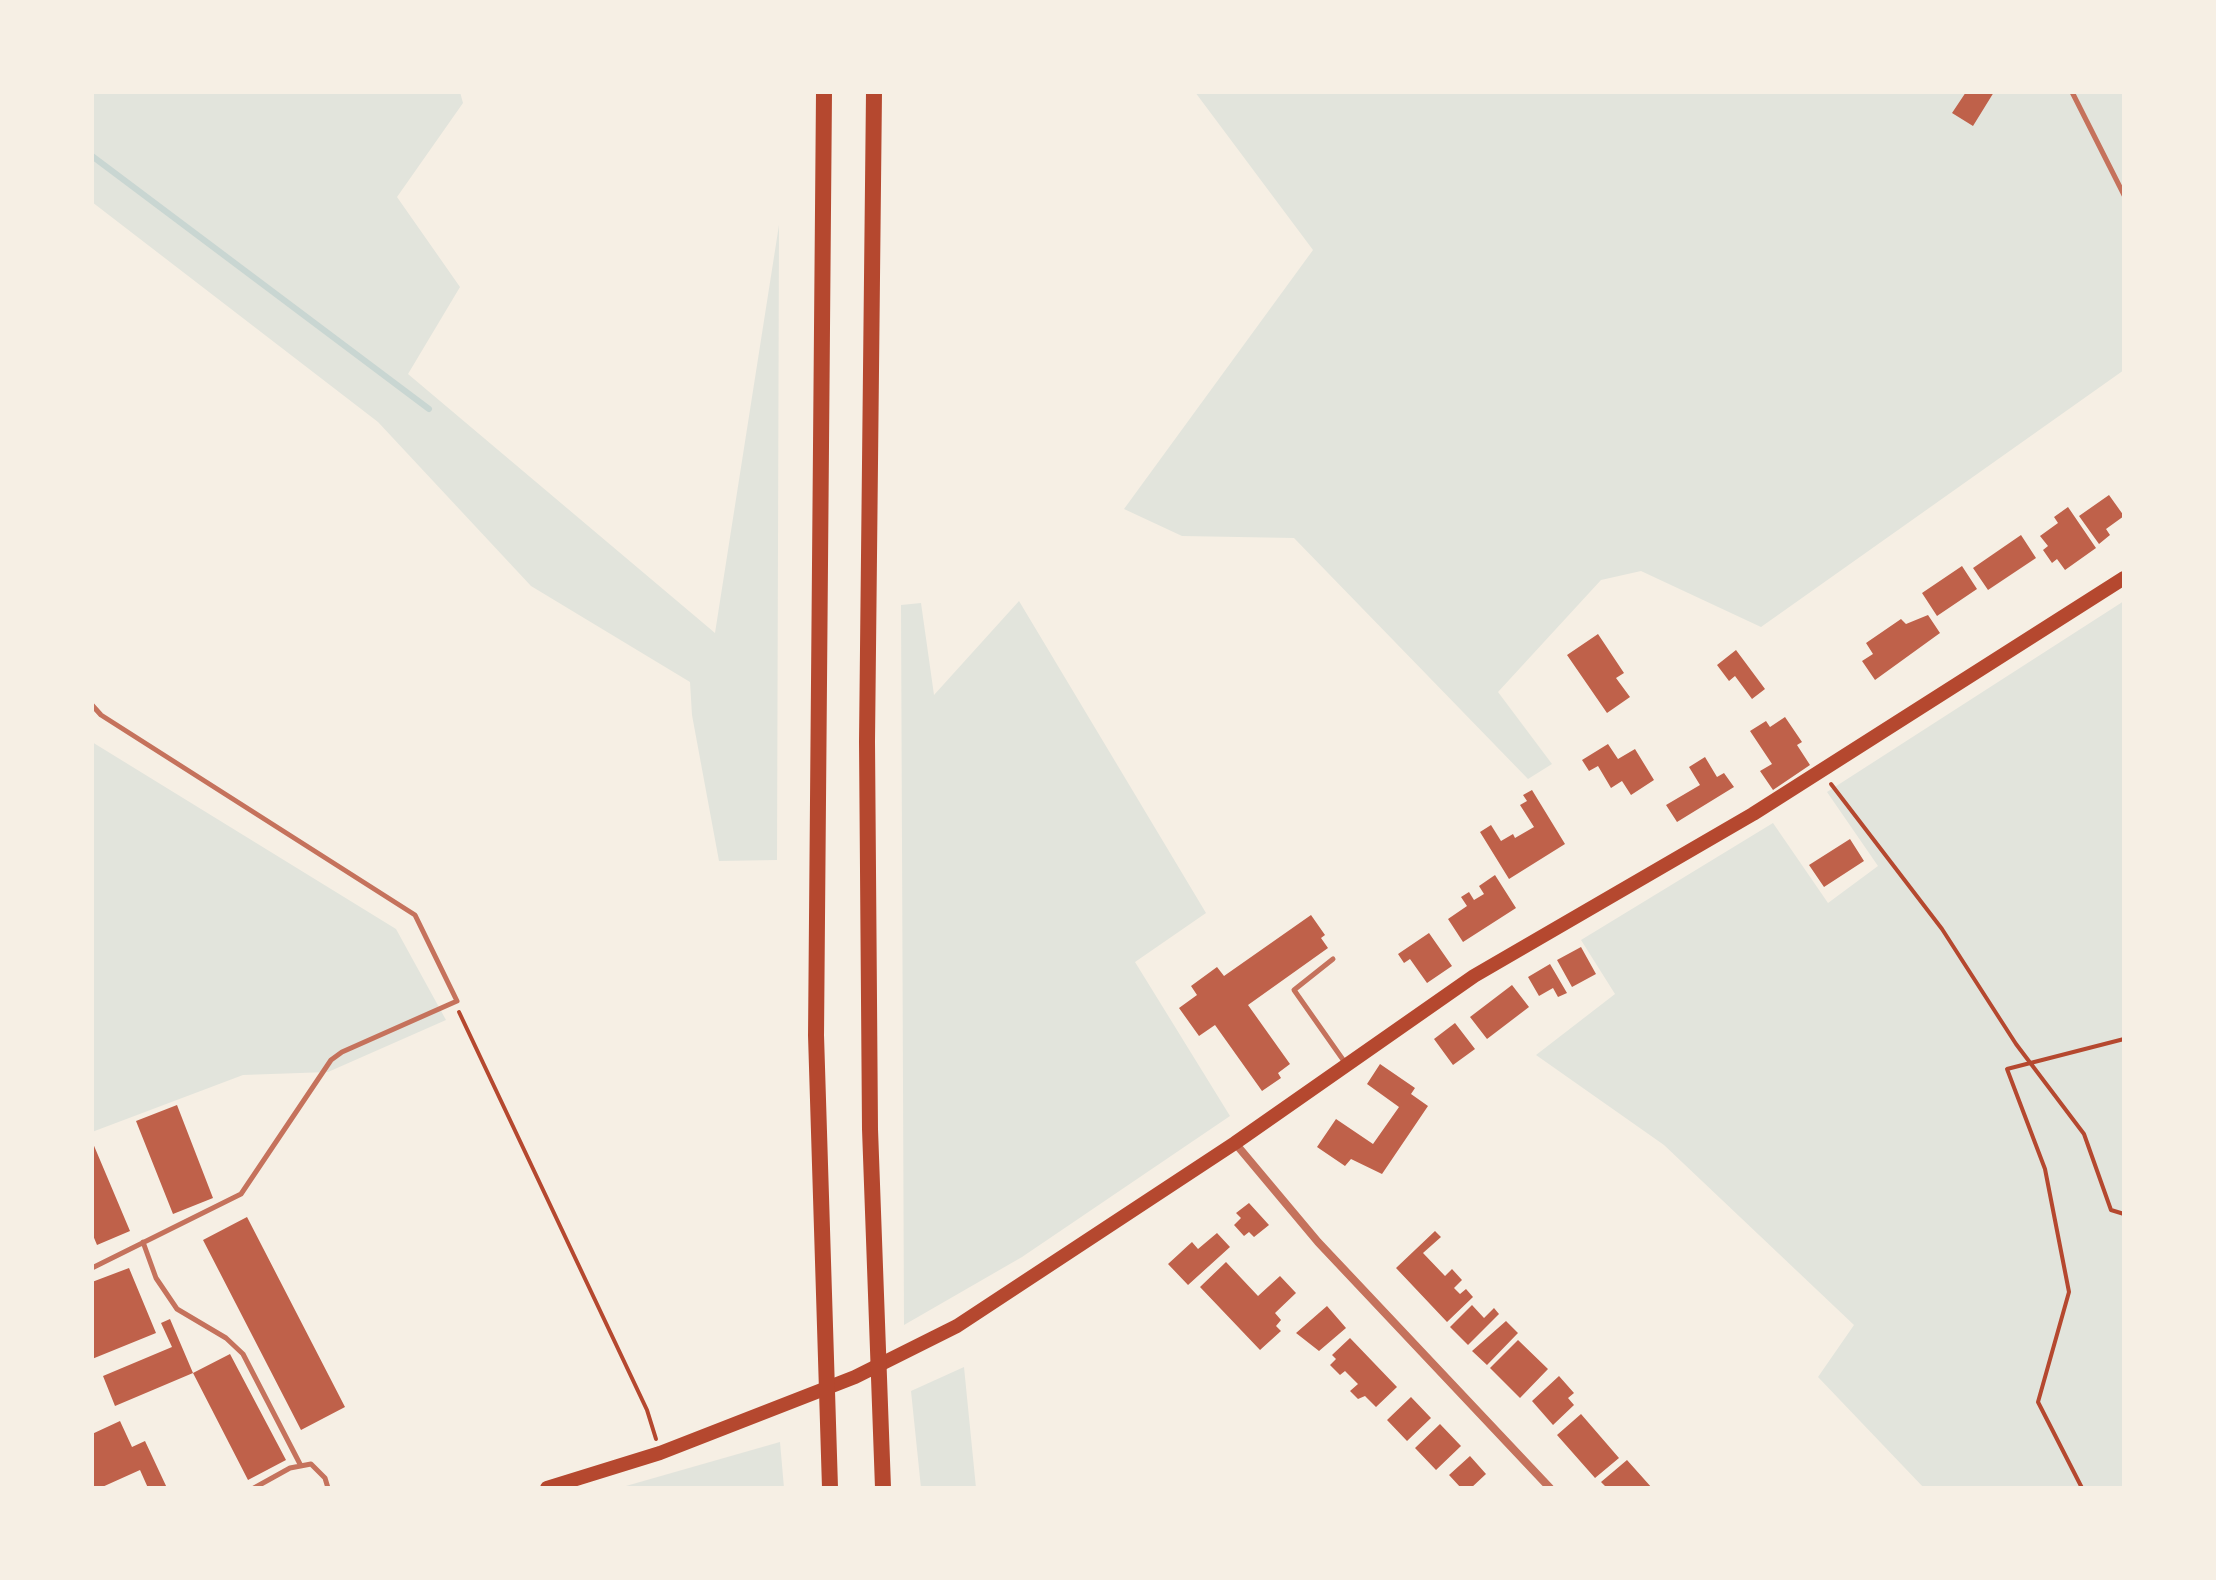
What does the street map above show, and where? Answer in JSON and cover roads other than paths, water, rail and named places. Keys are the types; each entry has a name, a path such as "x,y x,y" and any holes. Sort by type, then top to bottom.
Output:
{"highway":[{"path":"824,92 816,1035 830,1488"},
{"path":"874,92 867,757 870,1129 883,1488"}],"main road":[{"path":"547,1488 660,1453 754,1417 855,1377 957,1326 1235,1143 1474,976 1753,814 2124,578"}],"street":[{"path":"1235,1143 1318,1242 1550,1488"}],"lane":[{"path":"2072,92 2124,195"},
{"path":"92,705 101,715 415,915 457,1001 342,1052 331,1060 241,1194 92,1268"},
{"path":"1333,959 1294,990 1347,1065"},
{"path":"143,1242 156,1278 177,1309 191,1321 226,1338 243,1354 301,1466"},
{"path":"254,1488 311,1464 318,1468 328,1488"}],"waterway":[{"path":"92,156 429,409"}]}
